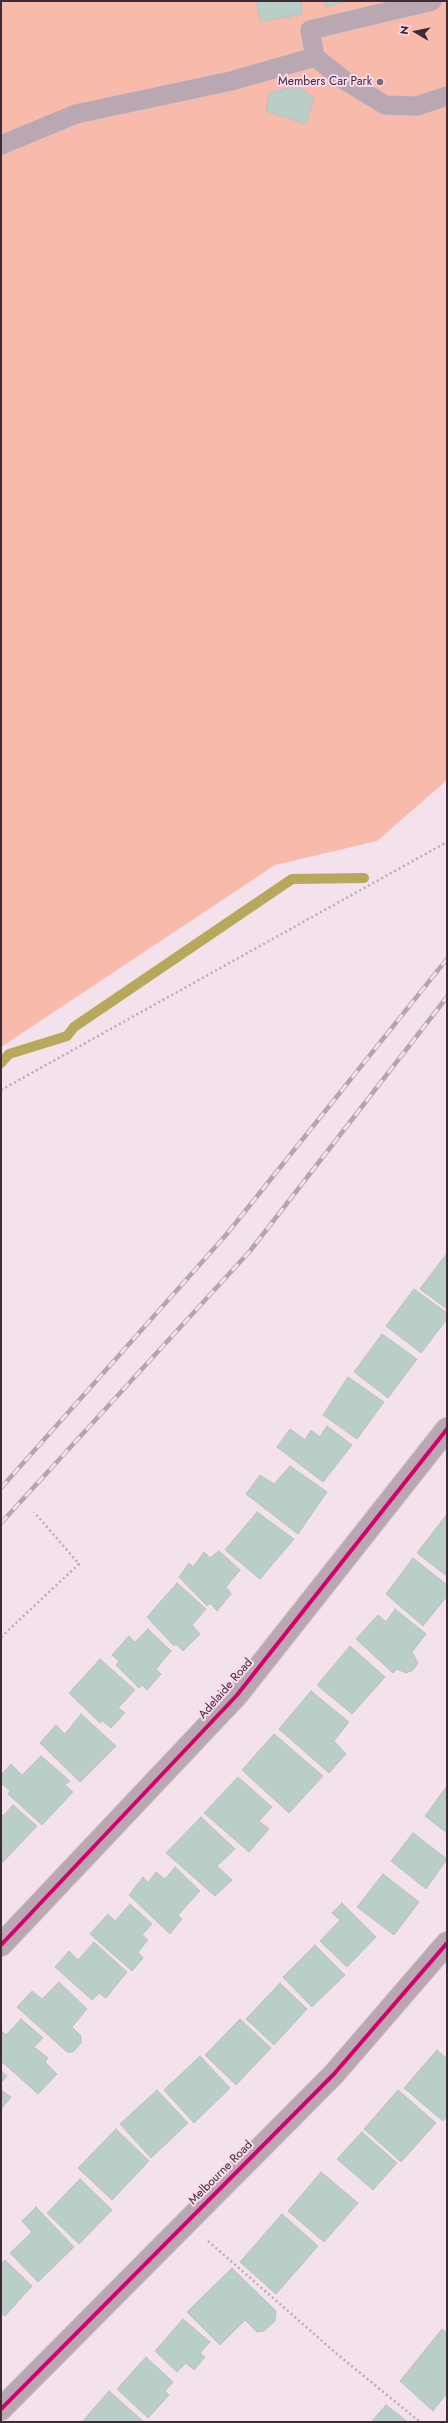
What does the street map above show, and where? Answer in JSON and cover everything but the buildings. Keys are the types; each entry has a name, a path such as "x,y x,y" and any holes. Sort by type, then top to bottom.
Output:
{"street":[{"name":"Adelaide Road","path":"1,1945 237,1695 447,1429"},
{"name":"Melbourne Road","path":"1,2409 334,2074 447,1943"}],"lane":[{"path":"432,1 310,30 315,57 344,80 385,105 417,106 447,96"},
{"path":"1,145 76,114 231,81 315,57"}],"path":[{"path":"1,1090 447,842"},
{"path":"1,1637 79,1564 34,1512"},
{"path":"186,2222 337,2354 420,2422"}],"shaded area":[{"path":"1,1 447,1 447,780 377,841 275,865 1,1047"}],"waterway":[{"path":"1,1063 9,1054 67,1036 74,1027 292,879 364,878"}],"railway":[{"path":"1,1488 226,1235 447,959"},
{"path":"1,1523 250,1251 447,997"}],"cycle path":[{"path":"1,1945 237,1695 447,1429"},
{"path":"1,2409 334,2074 447,1943"}],"place":[{"name":"Members Car Park","path":"380,82"}]}
